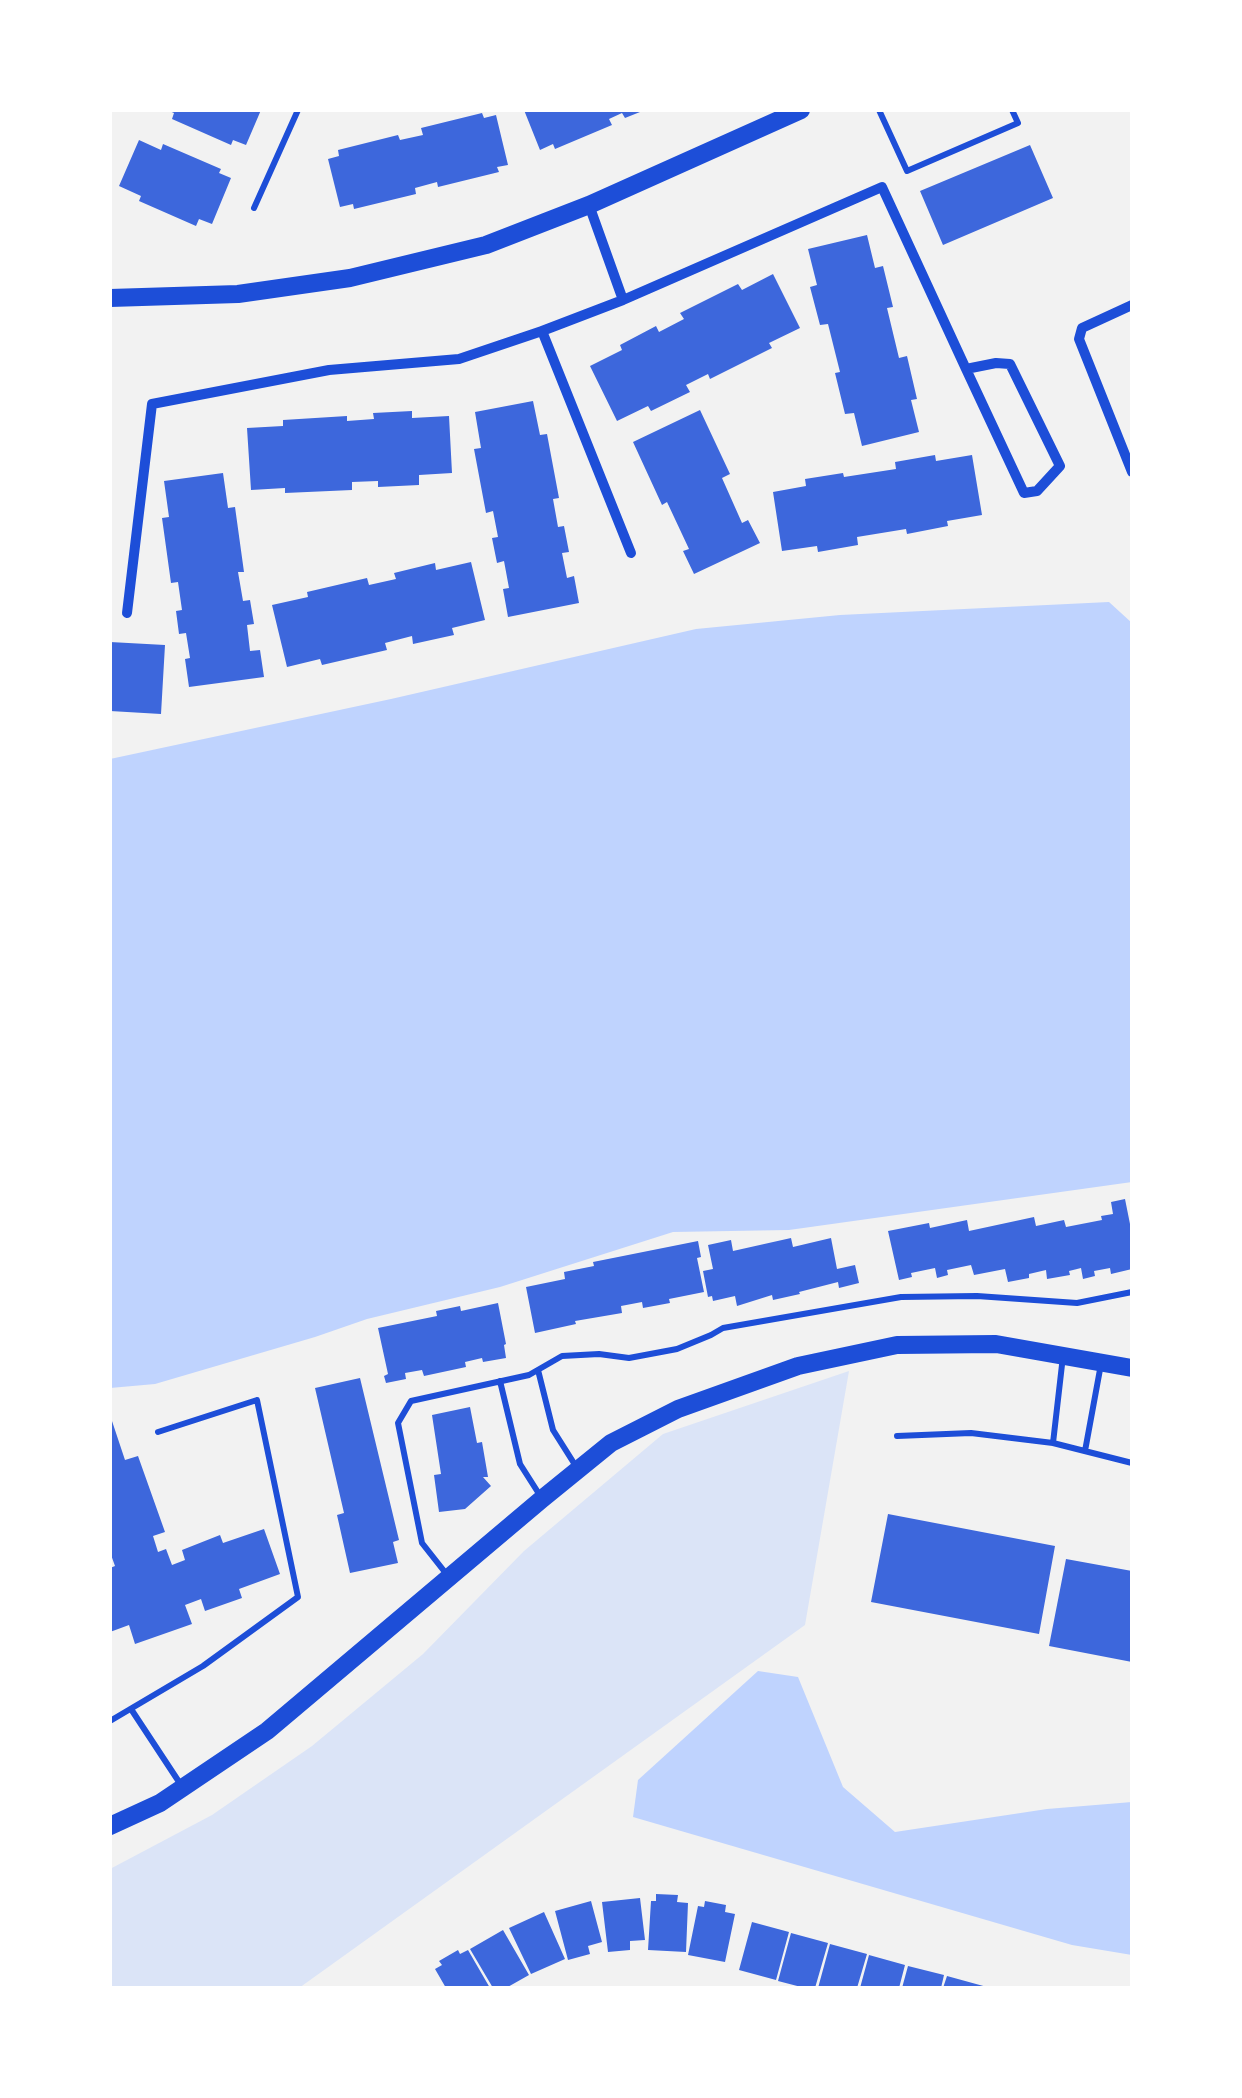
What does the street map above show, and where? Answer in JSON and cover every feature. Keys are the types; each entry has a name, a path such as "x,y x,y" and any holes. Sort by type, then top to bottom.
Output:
{"street":[{"path":"110,298 238,294 350,278 486,245 590,204 800,110"},
{"path":"127,613 152,404 329,370 459,358 622,300 882,186 966,370 1024,493 1037,492 1060,466 1010,364 966,370"},
{"path":"590,204 622,300"},
{"path":"1132,305 1082,328 1079,339 1132,472"},
{"path":"542,331 631,553"},
{"path":"110,1826 160,1803 267,1731 611,1443 678,1409 798,1366 897,1345 996,1344 1132,1368"}],"lane":[{"path":"254,208 298,110"},
{"path":"878,110 907,172 1018,122 1012,110"},
{"path":"449,1577 422,1543 398,1423 411,1401 529,1375 562,1356 599,1354 630,1358 677,1349 723,1328 901,1297 977,1296 1076,1303 1132,1292"},
{"path":"1053,1444 1064,1355"},
{"path":"1085,1451 1101,1361"},
{"path":"538,1370 553,1430 578,1469"},
{"path":"500,1382 520,1464 542,1498"},
{"path":"110,1720 203,1666 298,1597 257,1400 158,1432"},
{"path":"897,1436 971,1434 1053,1444 1132,1463"},
{"path":"132,1709 183,1788"}],"shaded area":[{"path":"849,1371 805,1625 299,1988 110,1988 110,1869 212,1815 312,1746 423,1654 524,1551 663,1434"}],"water":[{"path":"1109,602 1132,623 1132,1182 789,1230 673,1232 500,1287 367,1319 155,1384 110,1388 110,759 696,629 840,615"},
{"path":"758,1671 798,1677 843,1787 895,1832 1047,1809 1132,1802 1132,1955 1072,1945 633,1817 638,1780"}],"building":[{"path":"167,110 261,110 246,145 233,140 231,145 172,119 174,113"},
{"path":"524,110 645,110 625,118 622,113 609,119 612,125 555,149 553,144 540,150"},
{"path":"482,113 484,118 496,115 508,165 497,167 499,172 438,187 437,182 415,188 416,194 354,209 353,204 340,207 328,159 339,156 338,150 398,135 400,140 423,135 421,128"},
{"path":"139,140 161,150 163,144 221,169 219,173 231,178 212,224 199,219 196,226 139,201 141,196 119,186"},
{"path":"1030,145 1053,198 943,245 920,191"},
{"path":"867,235 875,268 883,266 893,307 887,308 899,358 907,356 917,399 911,400 919,432 862,446 854,413 845,414 828,324 820,325 810,287 817,285 808,249"},
{"path":"773,274 800,328 769,343 772,348 710,379 708,374 686,385 690,392 651,411 648,406 617,421 590,366 656,326 659,332 684,319 680,313 738,284 742,290"},
{"path":"533,401 540,435 547,434 559,498 553,499 558,527 564,526 569,552 562,553 567,578 574,576 579,603 508,617 503,589 509,588 504,561 497,563 492,538 498,537 493,511 486,513 474,449 481,448 475,412"},
{"path":"700,410 730,474 722,478 742,523 748,520 760,543 694,574 683,551 689,549 667,502 662,505 633,442"},
{"path":"412,411 412,418 449,416 452,473 419,475 419,485 378,487 378,481 352,482 352,490 251,490 247,428 283,426 283,420 347,416 347,421 374,419 373,413"},
{"path":"935,455 936,461 972,455 982,515 907,534 906,529 857,537 858,545 818,552 817,546 782,551 773,492 806,486 805,479 896,469 895,462"},
{"path":"223,473 228,508 235,507 244,572 238,572 243,601 250,600 254,624 247,625 250,651 260,650 264,677 189,687 186,633 179,634 176,611 182,610 178,582 171,583 162,518 169,517 164,481"},
{"path":"471,562 485,620 452,628 454,635 413,644 412,636 385,643 387,650 322,665 320,659 287,667 272,605 367,578 369,585 396,579 394,573 435,563 436,570"},
{"path":"110,642 165,645 161,714 110,711"},
{"path":"1125,1199 1132,1234 1132,1269 1111,1274 1110,1268 1094,1271 1095,1276 1083,1279 1081,1268 1069,1271 1070,1275 1047,1279 1046,1270 1008,1282 1005,1269 974,1275 971,1265 947,1270 948,1275 937,1278 935,1268 899,1280 888,1231 967,1220 969,1231 1034,1217 1036,1226 1064,1220 1066,1227 1102,1220 1101,1216 1113,1214 1111,1202"},
{"path":"791,1238 793,1247 831,1238 837,1269 855,1265 859,1283 839,1288 838,1282 737,1306 735,1296 713,1301 712,1296 708,1297 703,1271 713,1269 708,1245 731,1240 733,1251"},
{"path":"698,1241 704,1292 643,1308 642,1302 621,1306 622,1313 535,1333 526,1287 565,1279 564,1272 594,1266 593,1262"},
{"path":"498,1303 506,1358 483,1362 482,1358 465,1362 466,1367 424,1376 422,1370 405,1373 406,1379 386,1383 384,1376 388,1374 378,1328 437,1316 436,1311 460,1306 461,1311"},
{"path":"360,1378 399,1540 393,1542 398,1563 350,1573 337,1515 344,1513 315,1388"},
{"path":"470,1407 477,1443 482,1442 488,1477 483,1477 491,1486 465,1509 439,1512 434,1475 441,1474 432,1415"},
{"path":"111,1418 125,1460 138,1456 165,1532 153,1536 158,1552 166,1549 172,1565 185,1560 182,1550 220,1535 223,1543 264,1529 280,1574 239,1589 242,1598 205,1611 201,1599 185,1605 192,1624 135,1644 129,1625 110,1632 110,1568 115,1566 110,1552"},
{"path":"888,1514 1055,1546 1039,1634 871,1602"},
{"path":"1066,1559 1132,1571 1132,1662 1049,1646"},
{"path":"656,1894 678,1895 677,1902 688,1903 686,1952 648,1950 651,1901 656,1901"},
{"path":"640,1898 645,1940 630,1941 630,1950 608,1952 602,1902"},
{"path":"591,1901 602,1942 588,1946 590,1954 568,1960 555,1911"},
{"path":"705,1901 726,1905 725,1912 735,1914 725,1962 688,1955 698,1906 704,1907"},
{"path":"544,1912 565,1959 531,1974 509,1928"},
{"path":"752,1922 789,1932 776,1980 739,1970"},
{"path":"503,1930 529,1975 506,1988 493,1988 470,1949"},
{"path":"791,1933 828,1943 815,1988 778,1981"},
{"path":"830,1944 867,1954 857,1988 818,1988"},
{"path":"458,1950 460,1954 468,1950 490,1988 446,1988 435,1969 442,1965 439,1961"},
{"path":"869,1955 905,1965 899,1988 860,1988"},
{"path":"908,1966 944,1975 941,1988 902,1988"},
{"path":"947,1976 987,1987 987,1988 943,1988"}]}
